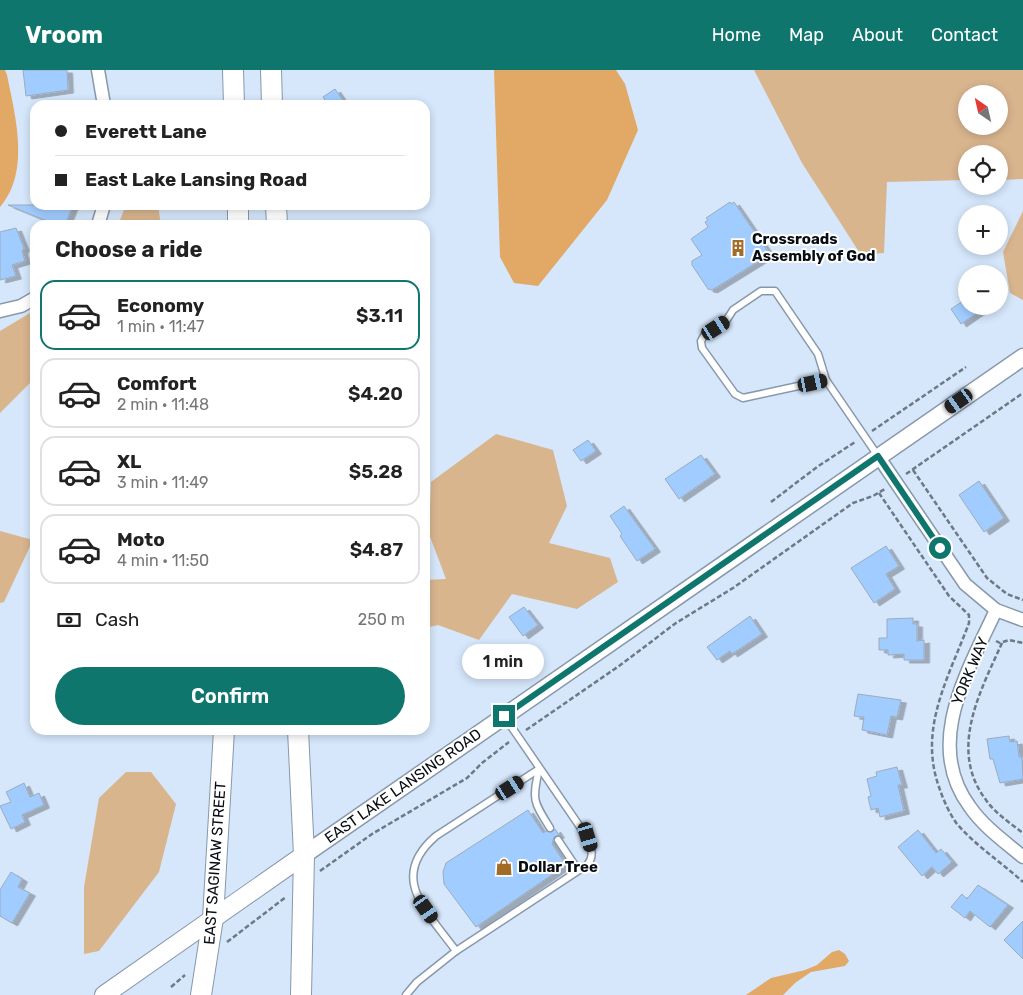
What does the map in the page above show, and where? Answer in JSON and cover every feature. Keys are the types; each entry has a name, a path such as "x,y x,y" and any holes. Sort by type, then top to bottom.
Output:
{"main road":[{"path":"233,70 234,100"},
{"path":"271,70 272,100"},
{"name":"EAST SAGINAW STREET","path":"201,995 213,918 224,735"},
{"path":"298,735 304,855 301,995"},
{"name":"EAST LAKE LANSING ROAD","path":"104,995 304,855"}],"street":[{"path":"98,70 103,100"},
{"path":"0,311 21,306 30,301"},
{"name":"EAST LAKE LANSING ROAD","path":"304,855 1023,357"},
{"path":"878,456 965,584 996,610 1023,620"},
{"name":"YORK WAY","path":"996,610 955,704 950,720 949,743 951,765 957,785 969,807 989,830 1023,856"}],"lane":[{"path":"826,380 743,398 735,394 702,348 701,341 705,334 726,321 733,310 762,290 775,291 818,354 826,380 878,456"},
{"path":"406,995 417,982 456,951 591,860 592,852 588,837 504,716"},
{"path":"539,768 533,793 536,806 550,828"},
{"path":"456,951 414,889 412,883 414,865 421,849 436,836 539,768"},
{"path":"558,840 578,870"}],"path":[{"path":"171,987 303,884 372,834 467,778 495,751 619,666 676,622 733,588 849,506 873,496 913,470 1023,393"},
{"path":"913,470 987,578 1007,594 1023,600"},
{"path":"1002,643 974,707 968,728 967,749 976,785 986,801 1023,832"}],"shaded area":[{"path":"0,70 5,70 7,75 14,108 18,160 10,193 0,207"},
{"path":"494,70 616,70 625,84 638,130 607,200 538,286 514,283 500,257"},
{"path":"754,70 1023,70 1023,179 1008,180 1008,145 958,145 958,180 887,182 884,253 861,255 802,163"},
{"path":"124,210 159,210 160,220 120,220"},
{"path":"1023,211 1023,300 1010,293 1008,265 1005,265 1004,255 1008,255 1008,242"},
{"path":"30,313 30,383 0,413 0,331"},
{"path":"496,434 553,450 567,506 549,543 610,558 618,582 577,609 512,594 479,640 438,625 430,627 430,580 446,579 430,537 431,482"},
{"path":"0,531 30,539 30,546 4,602 0,603"},
{"path":"126,772 151,772 176,804 159,872 99,951 84,954 84,887 99,798"},
{"path":"839,950 845,954 849,961 845,966 811,972 795,983 783,995 746,995 771,978 805,970 817,965 832,952"}],"building":[{"path":"23,70 67,70 68,90 26,96"},
{"path":"335,89 343,100 325,100 323,97"},
{"name":"Crossroads Assembly of God","path":"730,202 731,204 734,202 769,253 712,290 708,289 692,265 692,261 702,255 691,239 708,227 705,222 708,220 706,218"},
{"path":"8,205 30,205 30,210 71,210 67,220 45,220"},
{"path":"16,228 24,248 22,251 25,261 12,265 16,276 0,280 0,232"},
{"path":"958,304 958,315 974,315 961,324 951,309"},
{"path":"588,440 596,451 581,461 573,450"},
{"path":"701,455 715,474 679,499 665,479"},
{"path":"979,481 1004,518 984,532 959,495"},
{"path":"624,506 655,549 637,561 620,536 622,534 610,516"},
{"path":"886,546 899,566 886,574 895,589 874,603 851,568"},
{"path":"524,607 538,625 523,636 509,617"},
{"path":"750,616 762,634 732,654 730,651 717,660 707,647"},
{"path":"913,618 913,624 917,624 917,641 924,640 924,660 904,660 904,654 888,655 888,650 879,650 879,638 887,638 887,619"},
{"path":"858,694 901,700 897,717 891,716 887,735 862,730 864,717 854,716"},
{"path":"1009,736 1010,742 1017,741 1019,757 1022,757 1023,779 1000,783 993,759 990,759 987,739"},
{"path":"897,767 902,785 898,785 904,811 880,817 878,808 871,810 868,797 871,796 867,779 877,776 876,772"},
{"path":"24,783 30,797 39,793 44,805 22,815 25,822 11,829 0,806 11,802 6,792"},
{"name":"Dollar Tree","path":"528,810 543,833 546,831 552,832 555,829 559,835 554,837 552,844 566,865 476,927 444,884 443,872 446,863"},
{"path":"918,830 936,853 941,849 952,862 938,874 932,867 922,876 898,847"},
{"path":"11,872 22,879 18,887 30,893 12,923 0,916 0,890"},
{"path":"978,885 1008,905 990,927 970,911 965,918 951,907 962,894 967,899"},
{"path":"1023,921 1023,959 1004,940"}],"place":[{"name":"Crossroads Assembly of God","path":"738,248"},
{"name":"Dollar Tree","path":"504,867"}],"route":[{"path":"504,716 878,456 940,548"}]}
